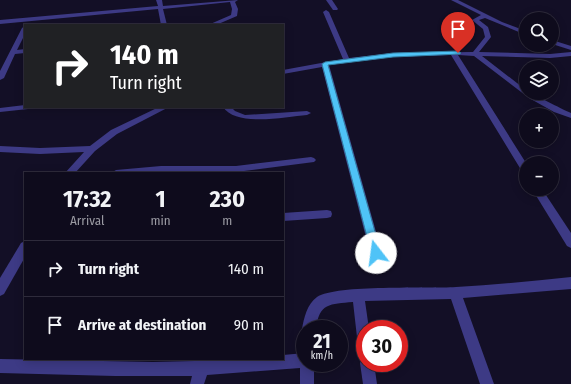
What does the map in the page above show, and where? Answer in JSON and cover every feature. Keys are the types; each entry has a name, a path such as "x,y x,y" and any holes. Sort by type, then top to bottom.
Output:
{"street":[{"path":"159,0 164,24"},
{"path":"0,22 27,24 160,7 234,0 234,16 213,24"},
{"path":"329,0 335,9"},
{"path":"454,0 484,16 519,30"},
{"path":"326,12 347,60"},
{"path":"475,53 488,37 486,28 475,20 484,16"},
{"path":"0,78 24,30"},
{"path":"559,44 571,48"},
{"path":"14,52 24,51"},
{"path":"453,53 519,160"},
{"path":"475,53 518,89 538,101 571,116"},
{"path":"284,72 347,60 393,55 475,53 550,56 571,54"},
{"path":"325,64 376,253"},
{"path":"0,110 24,107"},
{"path":"71,172 92,149 114,132 163,108"},
{"path":"228,108 236,115 245,117 307,113"},
{"path":"0,149 40,151 92,149"},
{"path":"127,172 161,169 236,169 311,160"},
{"path":"541,196 571,244"},
{"path":"284,217 327,214"},
{"path":"0,290 4,276 24,247"},
{"path":"311,320 314,309 322,301 333,298 358,295 455,293 571,283"},
{"path":"455,293 487,384"},
{"path":"358,295 361,320"},
{"path":"0,366 127,369 202,368 247,366 296,361"},
{"path":"197,384 202,368"},
{"path":"307,372 307,384"},
{"path":"368,372 370,384"}],"route":[{"path":"376,253 325,64 393,55 458,53"}]}
